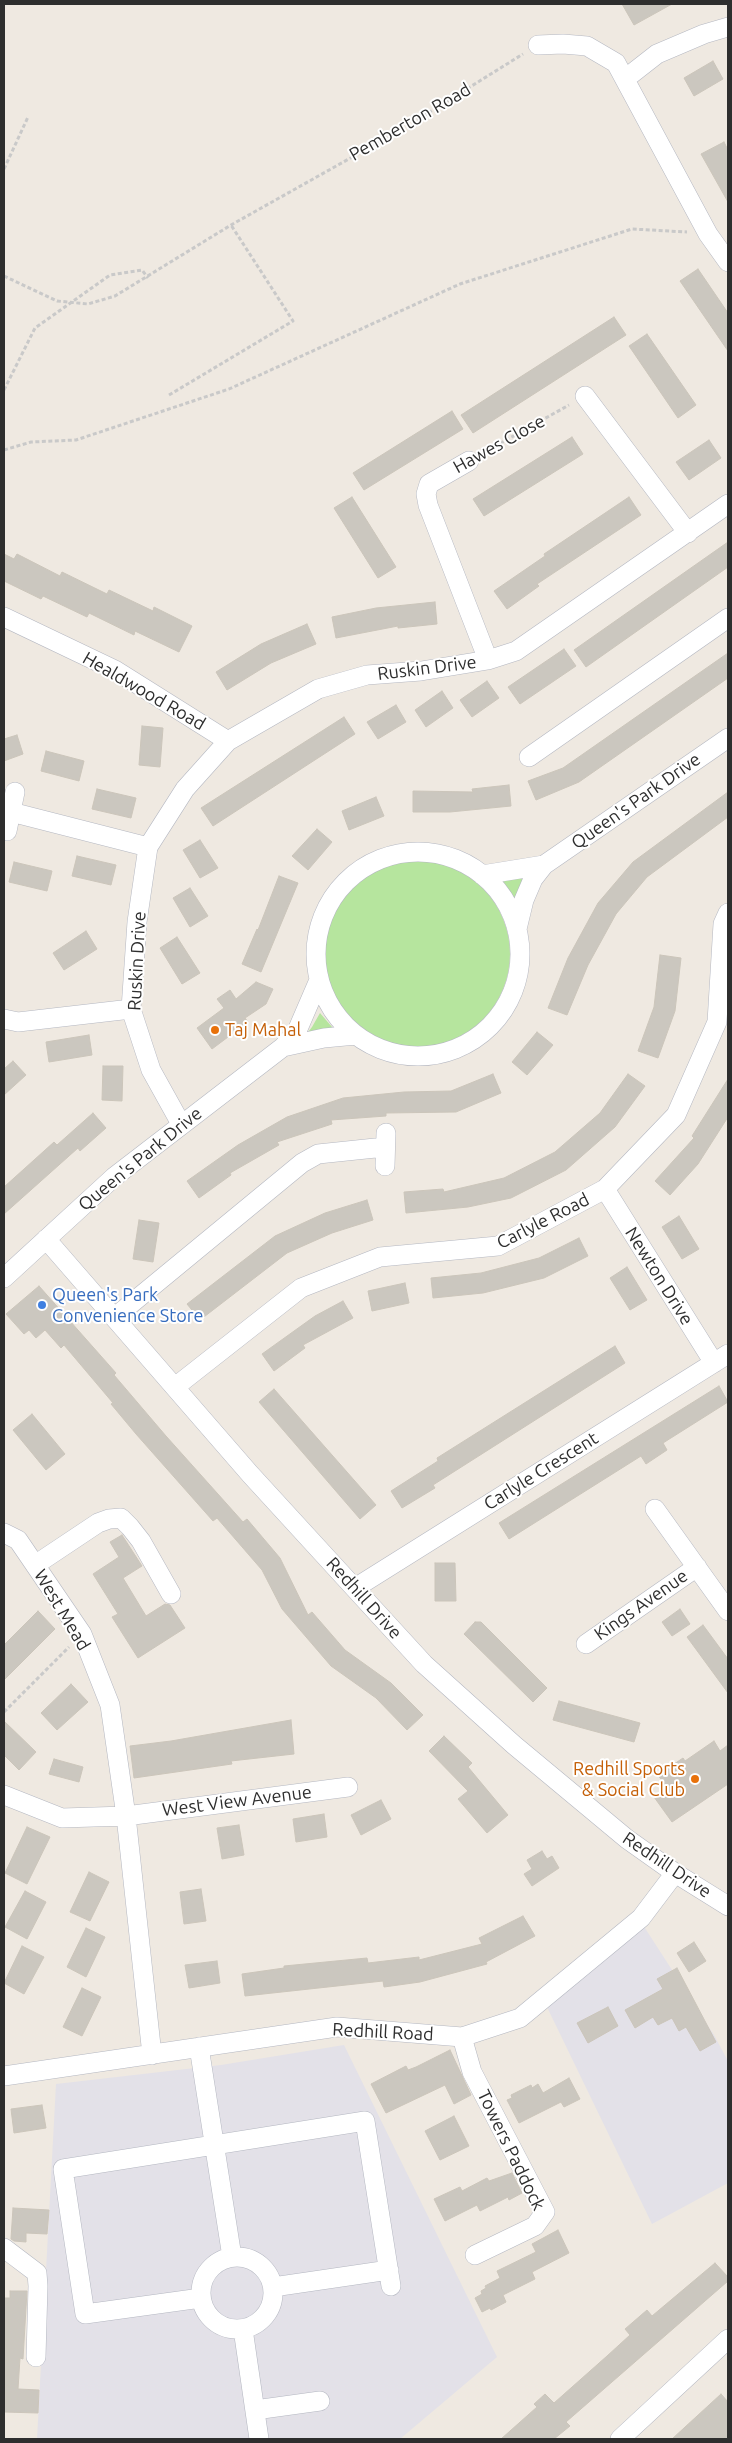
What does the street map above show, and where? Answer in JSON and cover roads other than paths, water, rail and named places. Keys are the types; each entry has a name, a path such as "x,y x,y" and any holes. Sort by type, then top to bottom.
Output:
{"street":[{"path":"624,79 657,54 704,34 728,27"},
{"path":"538,45 563,44 587,46 616,62 708,234 728,262"},
{"path":"585,396 688,533"},
{"name":"Hawes Close","path":"469,461 429,484 426,494 428,505 488,660"},
{"name":"Ruskin Drive","path":"181,1124 151,1070 131,1009 137,922 148,847 185,789 228,741 318,689 367,674 421,670 488,660 516,651 728,504"},
{"name":"Healdwood Road","path":"4,617 114,670 228,741"},
{"path":"529,757 728,618"},
{"name":"Queen's Park Drive","path":"517,929 524,900 533,879 544,865 728,738"},
{"path":"7,831 15,792"},
{"path":"11,812 148,847"},
{"name":"Queen's Park Drive","path":"422,852 454,858 482,874 504,899 517,929 520,961 512,993 495,1021 470,1042 440,1054 407,1056 375,1047 356,1035 340,1020 327,1001 319,980 316,958 317,935 324,914 335,894 350,878 369,864 390,856 422,852"},
{"name":"Queen's Park Drive","path":"482,874 544,865"},
{"name":"Carlyle Road","path":"175,1387 301,1288 380,1257 498,1246 605,1189 676,1115 717,1022 723,924 728,913"},
{"name":"Queen's Park Drive","path":"4,1278 114,1177 283,1047 297,1031 319,980"},
{"path":"4,1019 18,1022 131,1009"},
{"name":"Queen's Park Drive","path":"283,1047 324,1038 356,1035"},
{"path":"115,1317 302,1163 318,1154 385,1149"},
{"name":"Newton Drive","path":"605,1189 721,1358"},
{"name":"Redhill Drive","path":"46,1239 250,1474 424,1664 514,1746 627,1839 675,1873 728,1906"},
{"name":"Carlyle Crescent","path":"355,1588 721,1358"},
{"name":"Kings Avenue","path":"655,1510 728,1611"},
{"path":"35,1565 98,1523 109,1519 121,1518 141,1542 171,1594"},
{"name":"West Mead","path":"4,1533 18,1540 82,1634 110,1705 126,1816 152,2055"},
{"name":"Kings Avenue","path":"586,1644 697,1566"},
{"name":"West View Avenue","path":"126,1816 348,1787"},
{"path":"4,1795 62,1818 126,1816"},
{"name":"Redhill Road","path":"4,2076 337,2027 462,2037 520,2018 640,1918 675,1873"},
{"name":"Towers Paddock","path":"462,2037 472,2072 545,2212 535,2226 475,2255"},
{"path":"199,2047 232,2257"},
{"path":"201,2298 85,2314 63,2169 365,2121 390,2278 273,2288"},
{"path":"4,2248 36,2273 38,2286 36,2358"},
{"path":"232,2257 246,2258 258,2264 268,2274 273,2288 272,2301 266,2314 256,2324 243,2329 228,2328 215,2322 206,2312 201,2298 202,2284 208,2271 218,2262 232,2257"},
{"path":"243,2329 259,2439"},
{"path":"620,2439 728,2339"},
{"path":"255,2410 320,2401"}],"place":[{"name":"Taj Mahal","path":"215,1030"},
{"name":"Queen's Park Convenience Store","path":"42,1305"},
{"name":"Redhill Sports & Social Club","path":"695,1779"}]}
